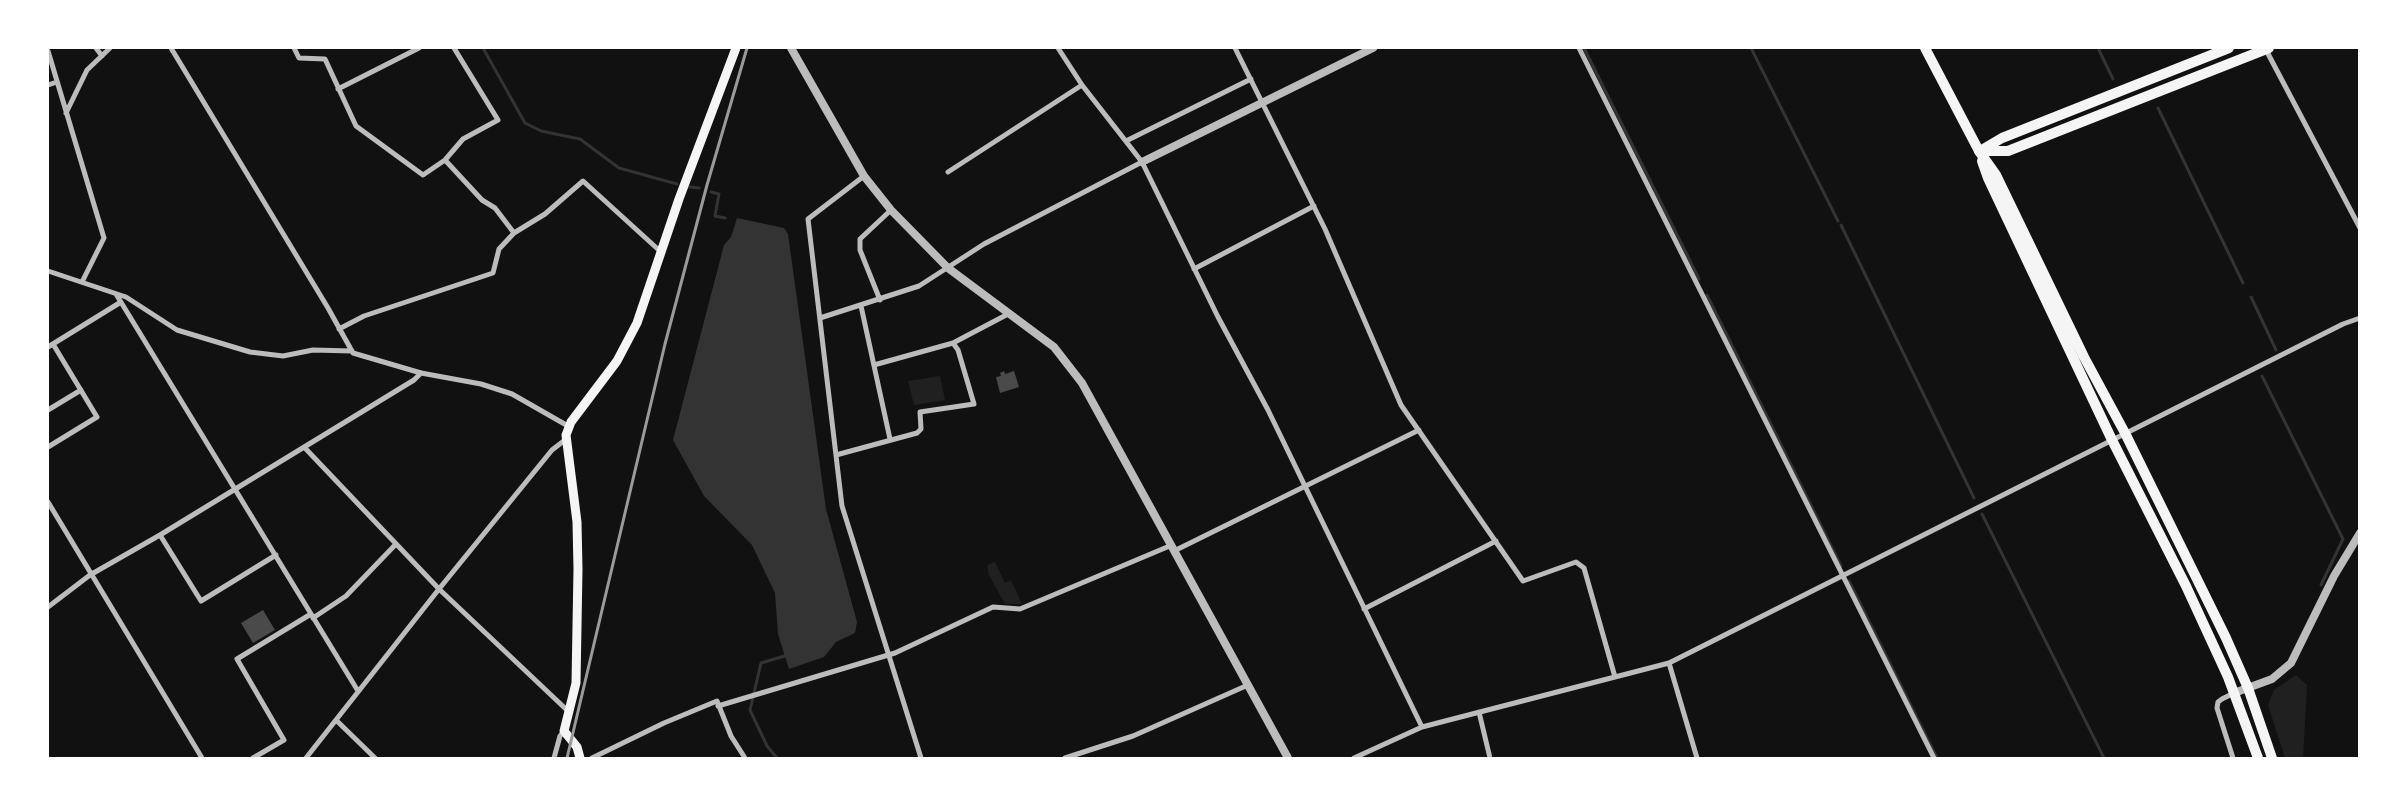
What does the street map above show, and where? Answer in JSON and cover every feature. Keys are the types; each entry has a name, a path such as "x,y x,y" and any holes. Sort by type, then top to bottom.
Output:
{"main road":[{"path":"580,758 577,747 564,731 576,683 578,553 577,522 565,440 568,426 606,378 631,336 736,48"},
{"path":"1925,48 1979,151 1996,175 2084,357 2125,433 2248,688 2272,758"},
{"path":"1979,151 2002,138 2229,48"},
{"path":"1979,151 2008,151 2267,48"},
{"path":"1979,151 1988,178 2112,440 2186,586 2234,693 2258,758"}],"street":[{"path":"96,48 102,56"},
{"path":"66,113 87,70 110,48"},
{"path":"171,48 352,351 357,355 421,373 481,384 512,394 568,426"},
{"path":"294,48 299,58 325,59 356,126 423,174 445,160 462,139 498,120 454,48"},
{"path":"338,89 419,48"},
{"path":"791,48 864,176 891,210 948,268 1011,313 1054,347 1082,383 1288,758"},
{"path":"1058,48 1082,86 1142,162 1194,269 1268,410 1422,727"},
{"path":"1235,48 1314,206 1401,405 1523,580 1576,562 1584,568 1615,677"},
{"path":"820,318 919,286 984,244 1262,101 1373,48"},
{"path":"1579,48 1934,758"},
{"path":"2267,48 2360,228"},
{"path":"48,51 104,238 82,282"},
{"path":"1126,141 1251,79"},
{"path":"48,85 57,82"},
{"path":"948,172 1082,86"},
{"path":"445,160 482,200 495,208 514,233"},
{"path":"864,176 808,219 842,506 921,758"},
{"path":"339,329 364,316 492,273 499,249 514,233 545,214 583,181 661,252"},
{"path":"1194,269 1314,206"},
{"path":"880,300 860,250 860,239 891,210"},
{"path":"48,271 126,297 177,330 250,352 283,356 313,350 352,351"},
{"path":"116,294 358,691"},
{"path":"48,347 121,302"},
{"path":"861,306 890,440"},
{"path":"874,365 954,343 1011,313"},
{"path":"1354,758 1422,727 1669,663 2343,324 2360,318"},
{"path":"836,455 917,433 921,429 920,412 974,404 958,350 954,343"},
{"path":"48,447 97,416 53,344"},
{"path":"48,607 90,575 160,535 414,380 421,373"},
{"path":"48,410 81,390"},
{"path":"718,706 758,696 888,654 993,607 1020,608 1174,548 1419,430"},
{"path":"306,758 439,589 552,450 565,440"},
{"path":"304,447 439,589 569,712"},
{"path":"48,502 90,575 202,758"},
{"path":"2233,758 2217,708 2222,698 2272,679 2291,663 2334,576 2360,533"},
{"path":"160,535 201,602 276,555"},
{"path":"1364,609 1496,541"},
{"path":"253,758 284,740 237,659 346,596 396,544"},
{"path":"1669,663 1697,758"},
{"path":"1065,758 1133,736 1248,685"},
{"path":"592,758 717,700 731,736 744,758"},
{"path":"1479,712 1490,758"},
{"path":"337,721 375,758"},
{"path":"554,758 560,736 564,731"}],"shaded area":[{"path":"737,218 784,228 788,234 826,509 857,622 855,633 836,642 824,657 789,669 778,634 775,593 752,545 704,496 673,440 724,245 731,237"},
{"path":"940,376 945,400 914,405 908,381"},
{"path":"995,562 1005,583 1011,580 1022,604 1005,604 989,575 987,565"},
{"path":"2296,675 2307,685 2303,758 2285,758 2268,705 2274,690"}],"building":[{"path":"1004,371 1005,374 1014,371 1019,387 1000,393 996,377 1001,376 1000,373"},
{"path":"263,610 275,630 253,643 241,623"}],"waterway":[{"path":"483,48 525,123 541,131 580,139 619,168 677,184"},
{"path":"1584,48 1699,279"},
{"path":"1751,48 1838,221"},
{"path":"2098,48 2113,79"},
{"path":"2158,108 2243,283"},
{"path":"690,187 699,188"},
{"path":"711,192 719,194 715,216 725,218"},
{"path":"1841,225 1974,498"},
{"path":"1707,295 1841,566"},
{"path":"2251,297 2276,350"},
{"path":"2262,376 2343,539 2321,585"},
{"path":"1982,514 2104,758"},
{"path":"1849,581 1937,758"},
{"path":"777,758 767,746 750,710 761,663 788,655"}],"railway":[{"path":"567,758 665,344 707,185 747,48"}]}
